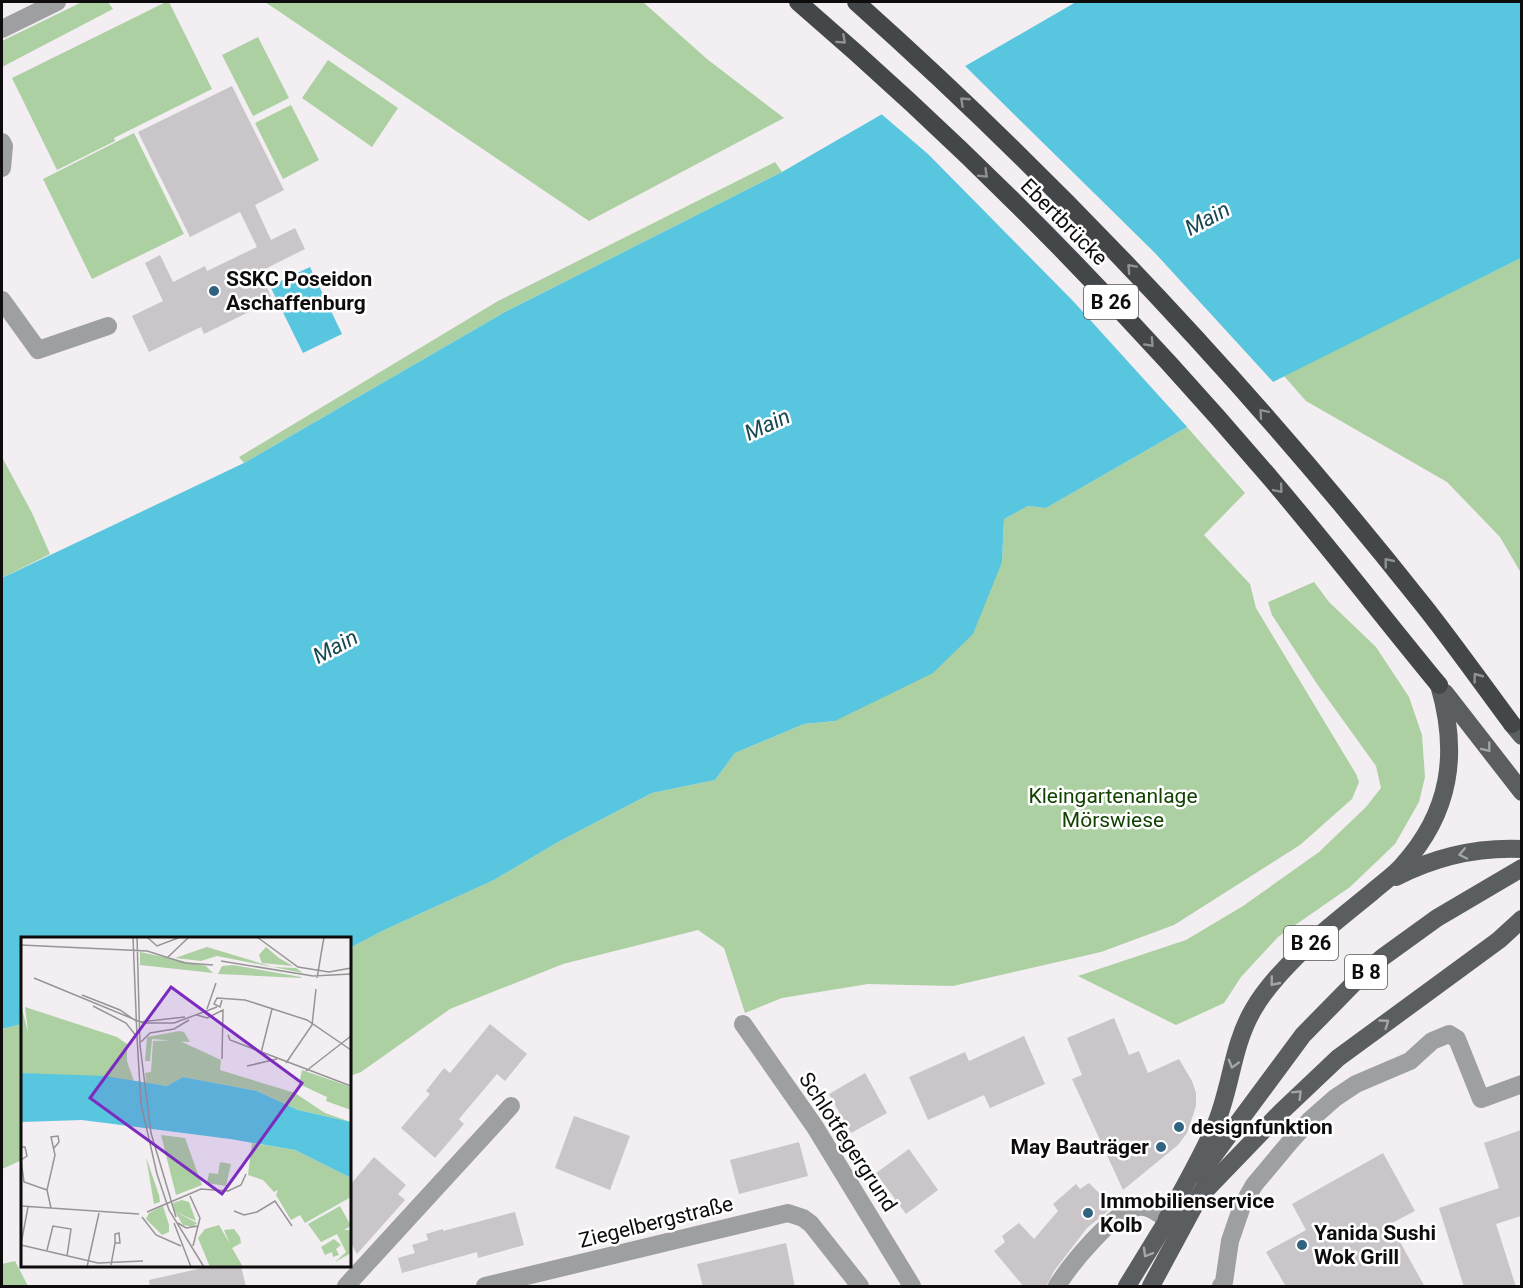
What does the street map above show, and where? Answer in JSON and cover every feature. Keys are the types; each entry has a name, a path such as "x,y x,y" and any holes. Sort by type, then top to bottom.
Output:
{"highway":[{"name":"Ebertbrücke","path":"798,2 874,69 1003,192 1144,338 1271,480 1439,685"},
{"name":"Ebertbrücke","path":"856,2 1023,157 1173,312 1300,456 1425,607 1518,729"}],"main road":[{"path":"1439,685 1521,792"},
{"path":"1379,886 1400,868 1418,846 1443,796 1449,769 1450,740 1447,712 1439,685"},
{"path":"1379,886 1408,871 1440,859 1472,852 1521,849"},
{"name":"B 8","path":"1167,1219 1303,1035 1338,998 1383,957 1437,918 1521,868"},
{"name":"B 26","path":"1127,1287 1167,1219 1215,1126 1241,1034 1253,1010 1287,965 1379,886"},
{"path":"1151,1287 1199,1197 1281,1112 1338,1058 1499,940 1521,919"},
{"path":"1499,940 1521,936"},
{"name":"B 8","path":"1199,1197 1254,1101"}],"street":[{"path":"2,29 49,3"},
{"path":"2,142 4,146 2,168"},
{"path":"2,300 38,350 108,326"},
{"name":"Schlotfegergrund","path":"743,1024 815,1127 912,1287"},
{"path":"1221,1287 1224,1282 1230,1240 1242,1206 1254,1185 1310,1120 1335,1098 1356,1084 1410,1060 1432,1041 1449,1034 1457,1039 1481,1099 1521,1084"},
{"path":"346,1287 511,1106"},
{"path":"1057,1287 1080,1254 1124,1214 1136,1207 1149,1207 1167,1219"},
{"name":"Ziegelbergstraße","path":"486,1287 788,1213 803,1218 828,1243 860,1287"}],"green space":[{"path":"82,2 108,2 113,9 2,67 2,41"},
{"path":"169,2 212,89 114,138 115,141 57,170 12,78"},
{"path":"265,2 643,2 707,59 784,118 589,221"},
{"path":"258,37 289,98 253,116 222,55"},
{"path":"328,60 398,108 372,147 302,98"},
{"path":"291,105 319,160 283,179 255,123"},
{"path":"134,133 184,234 92,279 43,179"},
{"path":"775,162 782,172 505,312 244,463 239,457 498,301"},
{"path":"1521,258 1521,573 1500,537 1447,482 1306,401 1284,376"},
{"name":"Kleingartenanlage Mörswiese","path":"1187,427 1245,493 1204,535 1250,584 1256,608 1356,774 1359,782 1352,799 1300,845 1174,925 1101,952 953,986 868,984 782,998 745,1013 724,948 698,930 563,964 450,1009 361,1072 351,1076 351,947 494,880 558,842 652,793 715,780 735,753 804,724 835,721 1002,562 1004,519 1028,506 1046,508"},
{"path":"2,457 32,513 50,554 2,578"},
{"path":"1314,582 1329,602 1376,647 1409,697 1422,735 1425,777 1419,802 1395,844 1350,887 1278,937 1241,977 1224,1003 1176,1025 1078,976 1186,940 1243,906 1319,852 1366,807 1381,788 1376,766 1317,684 1272,615 1268,602"},
{"path":"21,1024 21,1160 2,1169 2,1029"},
{"path":"15,1261 28,1286 2,1286 2,1264"}],"water":[{"name":"Main","path":"1076,2 1521,2 1521,258 1261,388 1187,427 1046,508 1028,506 1004,519 1002,562 973,634 933,673 835,721 804,724 735,753 715,780 652,793 558,842 494,880 351,947 351,937 21,937 21,1024 2,1029 2,578 244,463 505,312 782,172"},
{"path":"310,267 342,334 303,353 270,286"}],"pier":[{"path":"962,63 1155,253 1275,384 1189,429 1073,301 928,154 879,112"}],"building":[{"path":"232,86 284,190 255,205 271,240 295,228 305,249 259,272 273,300 204,334 201,327 149,352 132,316 163,301 145,263 160,255 173,282 205,266 207,271 257,247 240,212 190,237 138,132"},
{"path":"1114,1018 1129,1055 1139,1051 1148,1073 1179,1059 1196,1093 1196,1106 1187,1133 1178,1145 1123,1190 1072,1079 1082,1075 1067,1038"},
{"path":"490,1024 527,1054 505,1081 497,1074 459,1119 464,1124 435,1158 401,1128 430,1094 426,1091 444,1068 450,1073"},
{"path":"1024,1036 1045,1084 990,1108 984,1095 928,1120 909,1077 965,1052 969,1061"},
{"path":"865,1073 887,1113 851,1133 829,1094"},
{"path":"574,1116 630,1136 610,1190 555,1168"},
{"path":"1521,1130 1521,1216 1496,1224 1516,1287 1464,1287 1439,1208 1499,1188 1484,1143"},
{"path":"799,1142 808,1176 739,1194 730,1160"},
{"path":"909,1149 938,1190 906,1214 876,1173"},
{"path":"1383,1153 1415,1211 1390,1224 1425,1287 1286,1287 1266,1252 1306,1230 1292,1204"},
{"path":"374,1157 406,1185 398,1194 405,1200 357,1254 351,1243 351,1184"},
{"path":"1089,1183 1113,1207 1087,1228 1054,1271 1046,1287 1024,1287 994,1251 1005,1242 1002,1236 1019,1223 1034,1239 1058,1211 1053,1204 1076,1184 1080,1189"},
{"path":"515,1212 524,1245 478,1258 477,1252 402,1273 398,1258 415,1253 412,1245 428,1240 426,1234"},
{"path":"786,1243 795,1287 703,1287 697,1264"},
{"path":"207,1267 241,1267 246,1287 150,1287 149,1280"}],"place":[{"name":"SSKC Poseidon Aschaffenburg","path":"214,291"},
{"name":"designfunktion","path":"1179,1127"},
{"name":"May Bauträger","path":"1161,1147"},
{"name":"Immobilienservice Kolb","path":"1088,1213"},
{"name":"Yanida Sushi Wok Grill","path":"1302,1245"}]}
